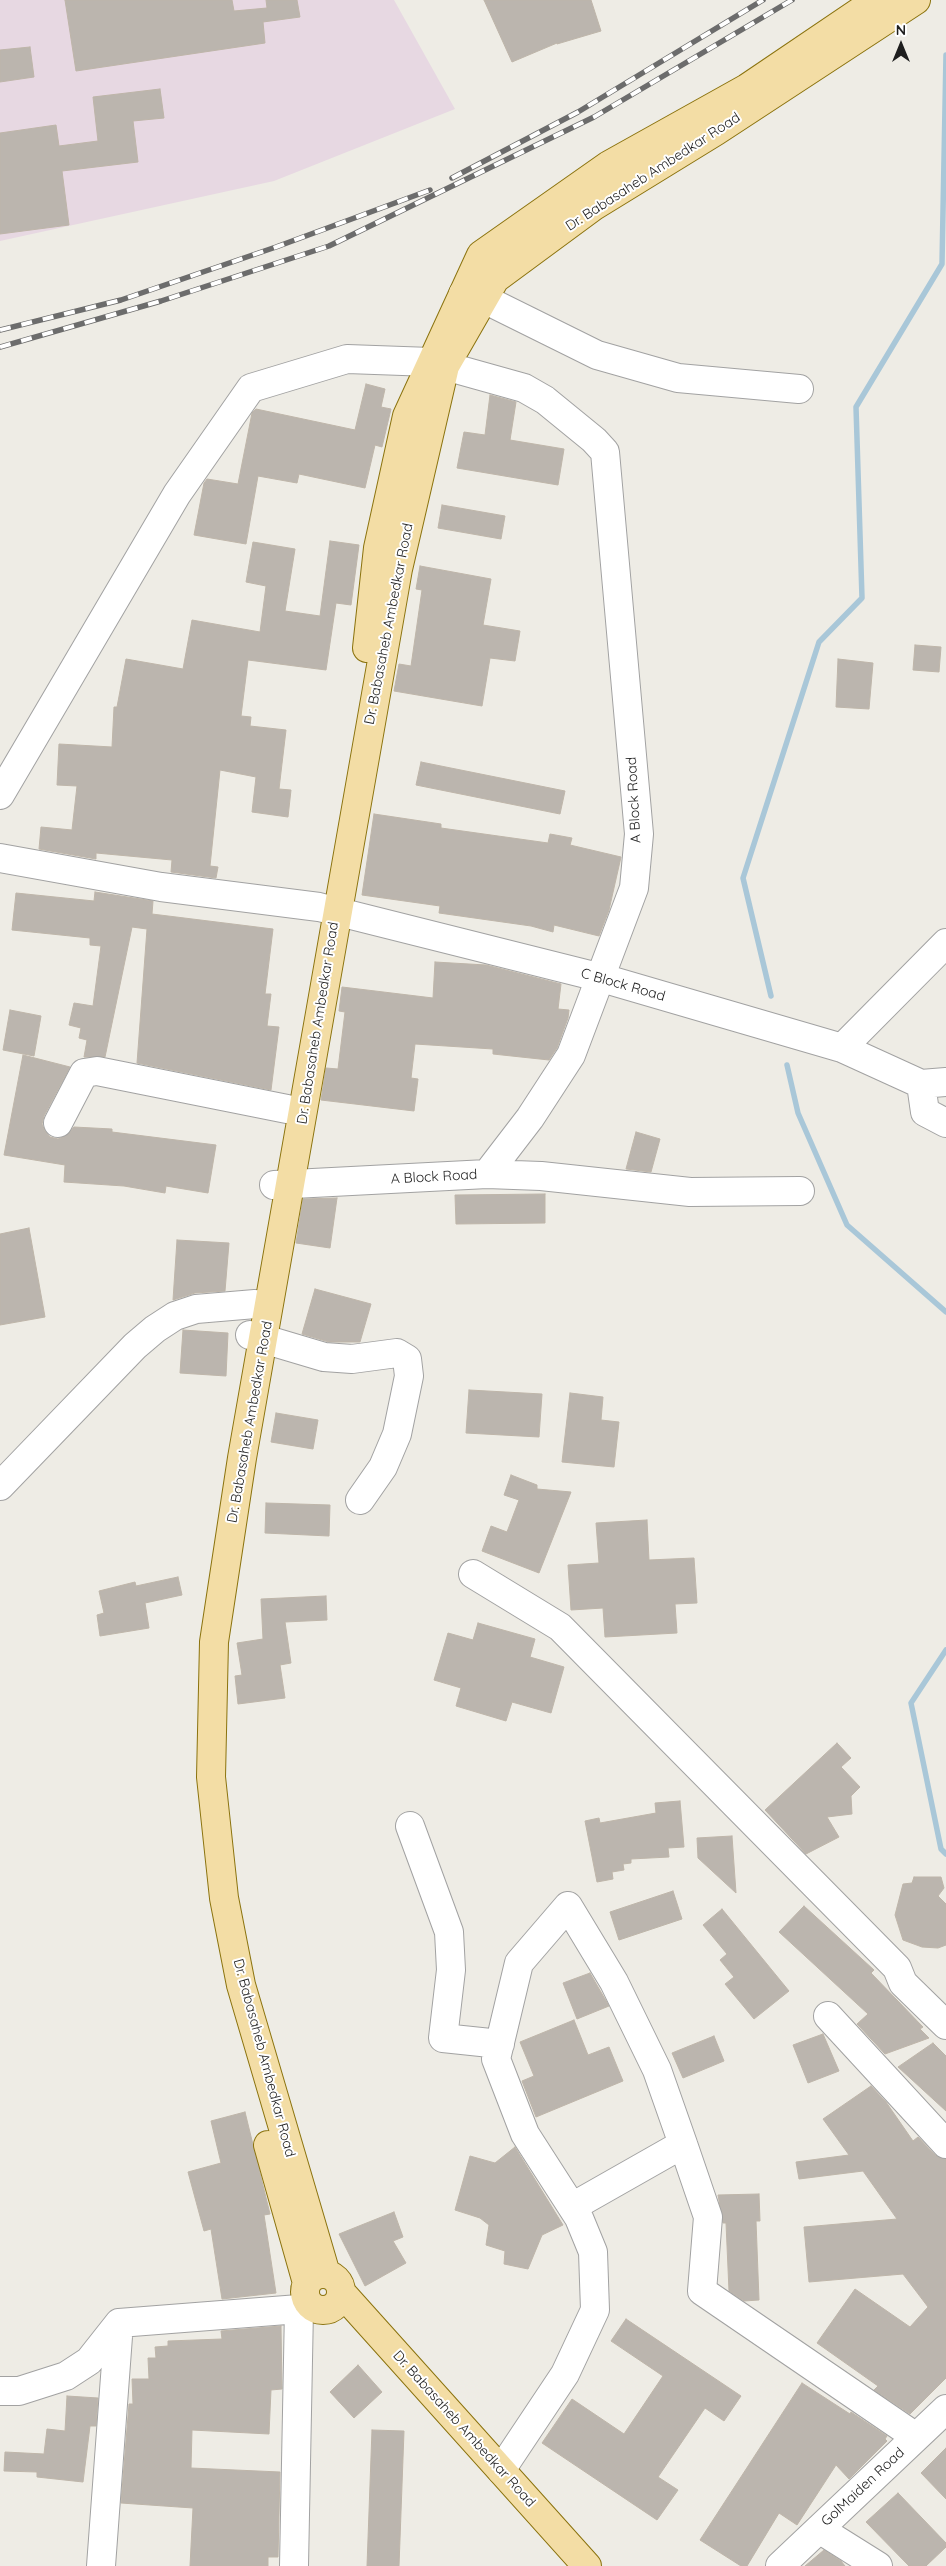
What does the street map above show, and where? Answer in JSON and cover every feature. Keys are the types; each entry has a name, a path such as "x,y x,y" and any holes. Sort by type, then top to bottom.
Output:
{"main road":[{"name":"Dr. Babasaheb Ambedkar Road","path":"562,2566 488,2480 319,2295 296,2207 266,2137 222,1951 214,1850 201,1795 207,1709 201,1645 227,1521 355,744 378,548 407,416 438,364 474,297 481,255 609,165 747,88 878,0"},
{"name":"Dr. Babasaheb Ambedkar Road","path":"474,297 594,206 716,132 916,0"},
{"name":"Dr. Babasaheb Ambedkar Road","path":"257,1337 255,1304 283,1185 286,1109 328,909"},
{"name":"Dr. Babasaheb Ambedkar Road","path":"319,2295 501,2470 587,2566"}],"street":[{"path":"474,297 597,355 678,378 799,389"},
{"name":"A Block Road","path":"0,795 176,494 251,388 347,359 438,364 524,388 544,400 594,440 605,452 608,461 639,834 634,888 602,978 571,1055 530,1118 487,1174 283,1185"},
{"name":"C Block Road","path":"0,858 161,887 328,909 602,978 842,1048 933,1083 925,1112 946,1123"},
{"path":"842,1048 946,943"},
{"path":"58,1123 84,1073 97,1071 286,1109"},
{"path":"487,1174 541,1176 690,1192 800,1191"},
{"path":"0,1486 129,1353 155,1329 175,1316 196,1309 255,1304"},
{"path":"257,1337 324,1356 352,1359 397,1353 407,1359 409,1376 397,1434 382,1467 360,1500"},
{"path":"473,1574 560,1626 897,1968 903,1983 946,2024"},
{"path":"410,1826 449,1932 451,1970 443,2038 500,2044"},
{"path":"501,2470 564,2374 595,2310 593,2252 572,2208 525,2134 496,2059 519,1963 568,1906 614,1982 658,2070 708,2217 702,2291 916,2437"},
{"path":"897,1968 914,1972 946,2002"},
{"path":"828,2016 946,2144"},
{"path":"572,2208 683,2144"},
{"path":"0,2391 19,2391 66,2376 89,2361 119,2323 319,2295 294,2566"},
{"path":"101,2566 119,2323"},
{"name":"GolMaiden Road","path":"780,2566 946,2408"},
{"path":"819,2529 878,2566"}],"shaded area":[{"path":"0,0 394,0 455,109 274,181 0,241"}],"building":[{"path":"65,0 232,0 234,11 267,8 266,0 297,0 300,17 263,22 265,43 76,71"},
{"path":"484,0 591,0 601,31 557,43 512,62"},
{"path":"30,47 34,77 0,82 0,50"},
{"path":"160,89 164,118 133,121 138,162 62,171 69,225 0,234 0,133 56,125 59,146 98,141 93,97"},
{"path":"366,384 385,389 381,407 391,409 382,447 375,445 365,488 299,474 297,483 258,476 246,544 194,535 204,483 207,479 238,484 252,413 256,409 355,430"},
{"path":"490,395 516,402 510,440 564,449 558,485 457,468 464,432 485,435"},
{"path":"442,505 505,516 501,539 438,528"},
{"path":"330,541 359,545 351,605 336,603 326,670 248,660 241,716 251,717 250,726 286,730 279,789 291,790 288,817 252,812 256,777 220,770 210,866 218,867 216,878 171,872 172,860 96,853 96,859 39,849 41,827 72,830 77,786 57,785 59,744 112,747 114,707 117,707 126,659 183,669 192,620 260,632 266,586 246,582 253,542 295,549 285,611 320,616"},
{"path":"420,566 491,579 483,625 520,631 515,661 490,658 482,706 394,691 399,664 411,666 422,590 416,589"},
{"path":"915,645 941,647 939,672 913,670"},
{"path":"838,659 873,663 869,709 836,707"},
{"path":"421,762 565,791 560,814 416,785"},
{"path":"374,814 441,824 441,828 548,843 550,834 572,838 570,845 621,857 609,910 599,936 554,925 553,932 531,926 439,913 440,906 362,895"},
{"path":"95,892 153,901 152,914 273,929 265,994 271,994 267,1026 279,1027 271,1090 137,1063 147,929 132,927 105,1057 84,1057 87,1040 79,1038 81,1028 69,1025 74,1003 93,1006 101,946 90,945 90,938 12,930 16,893 94,901"},
{"path":"435,962 486,965 561,984 558,1009 569,1010 568,1018 557,1048 549,1060 493,1054 493,1049 415,1044 411,1078 418,1079 414,1111 321,1100 326,1068 338,1069 345,1012 339,1011 342,987 433,998"},
{"path":"10,1010 41,1016 34,1056 3,1050"},
{"path":"23,1055 70,1067 44,1116 42,1124 50,1137 58,1139 66,1136 74,1127 112,1129 112,1132 216,1145 208,1193 166,1186 165,1193 124,1186 64,1182 65,1165 4,1155"},
{"path":"636,1132 660,1139 651,1172 626,1169"},
{"path":"545,1194 545,1223 456,1224 455,1195"},
{"path":"337,1198 330,1248 296,1243 303,1199"},
{"path":"29,1228 45,1317 0,1325 0,1234"},
{"path":"177,1240 229,1243 225,1291 195,1293 173,1300"},
{"path":"315,1289 371,1304 360,1342 329,1342 302,1334"},
{"path":"183,1330 228,1333 226,1376 180,1373"},
{"path":"469,1390 542,1394 539,1437 466,1433"},
{"path":"570,1393 603,1397 601,1420 619,1422 614,1467 562,1462"},
{"path":"276,1413 318,1420 313,1449 271,1442"},
{"path":"511,1475 537,1485 537,1489 571,1492 539,1573 482,1551 491,1526 507,1532 519,1500 504,1495"},
{"path":"266,1503 330,1505 329,1536 265,1533"},
{"path":"647,1520 649,1560 694,1558 697,1603 675,1604 677,1633 605,1637 603,1608 571,1610 568,1565 599,1563 596,1523"},
{"path":"178,1577 182,1595 145,1603 149,1628 100,1636 97,1615 104,1613 99,1591 135,1582 136,1586"},
{"path":"326,1596 327,1620 285,1622 291,1663 280,1665 285,1698 238,1704 235,1676 242,1675 237,1643 263,1639 261,1599"},
{"path":"478,1623 535,1639 530,1657 564,1667 551,1713 512,1702 506,1721 456,1706 461,1688 434,1680 448,1633 473,1640"},
{"path":"837,1743 851,1758 841,1767 860,1787 851,1796 852,1814 827,1817 839,1837 806,1854 765,1810"},
{"path":"680,1801 684,1847 668,1848 669,1857 631,1859 631,1863 623,1864 624,1870 612,1872 613,1879 597,1882 585,1821 599,1818 600,1823 656,1813 655,1803"},
{"path":"732,1836 736,1893 698,1858 697,1838"},
{"path":"914,1877 941,1877 944,1888 938,1896 946,1904 946,1945 938,1948 922,1947 903,1940 895,1915 903,1884 912,1883"},
{"path":"673,1891 682,1919 619,1940 610,1912"},
{"path":"804,1906 874,1970 871,1973 923,2027 920,2029 929,2038 885,2054 857,2024 868,2014 779,1932"},
{"path":"722,1909 789,1991 754,2019 725,1984 734,1977 720,1960 727,1954 703,1925"},
{"path":"590,1973 609,2006 577,2019 563,1983"},
{"path":"574,2020 588,2055 609,2047 623,2081 536,2117 522,2081 534,2076 520,2042"},
{"path":"823,2034 839,2071 808,2083 793,2045"},
{"path":"714,2036 724,2061 683,2078 672,2053"},
{"path":"933,2043 946,2056 946,2111 898,2067"},
{"path":"871,2086 886,2102 913,2141 918,2137 935,2155 946,2159 946,2378 910,2414 874,2390 878,2386 817,2343 855,2289 910,2327 928,2307 903,2274 809,2282 804,2227 897,2219 863,2171 799,2179 796,2162 849,2155 823,2119"},
{"path":"245,2112 270,2214 264,2215 276,2293 222,2299 211,2229 204,2231 188,2172 221,2163 211,2121"},
{"path":"515,2147 563,2225 542,2235 528,2269 504,2264 505,2251 486,2245 489,2225 480,2218 455,2210 470,2156 495,2163"},
{"path":"759,2194 760,2221 756,2221 759,2300 744,2301 729,2291 726,2223 723,2223 718,2195"},
{"path":"394,2212 403,2237 393,2241 406,2263 365,2286 339,2234"},
{"path":"626,2319 741,2396 724,2421 705,2408 658,2477 678,2490 657,2520 542,2443 572,2399 624,2434 663,2376 611,2341"},
{"path":"281,2326 282,2389 271,2390 269,2434 192,2430 191,2468 280,2472 278,2557 268,2557 268,2566 190,2566 193,2508 121,2503 129,2404 133,2404 132,2379 149,2379 148,2358 156,2358 155,2347 168,2346 168,2341 222,2339 221,2331"},
{"path":"358,2365 382,2392 354,2418 330,2392"},
{"path":"802,2383 887,2436 885,2439 887,2441 849,2479 836,2465 797,2525 779,2513 747,2566 741,2566 700,2540"},
{"path":"67,2396 98,2398 96,2426 90,2426 83,2482 37,2477 37,2472 4,2471 5,2452 44,2454 47,2429 65,2431"},
{"path":"372,2430 404,2431 399,2566 367,2566"},
{"path":"946,2448 946,2499 921,2473"},
{"path":"898,2493 946,2543 946,2547 926,2566 909,2566 866,2522"},
{"path":"824,2550 841,2561 845,2566 805,2566"}],"waterway":[{"path":"771,996 743,878 819,642 862,598 856,407 942,264 946,55"},
{"path":"787,1065 798,1113 847,1225 946,1312"},
{"path":"946,1650 911,1703 941,1849 946,1854"}],"railway":[{"path":"452,178 578,112 763,0"},
{"path":"0,347 161,301 329,246 594,117 792,0"},
{"path":"0,330 121,300 276,247 430,190"}]}
